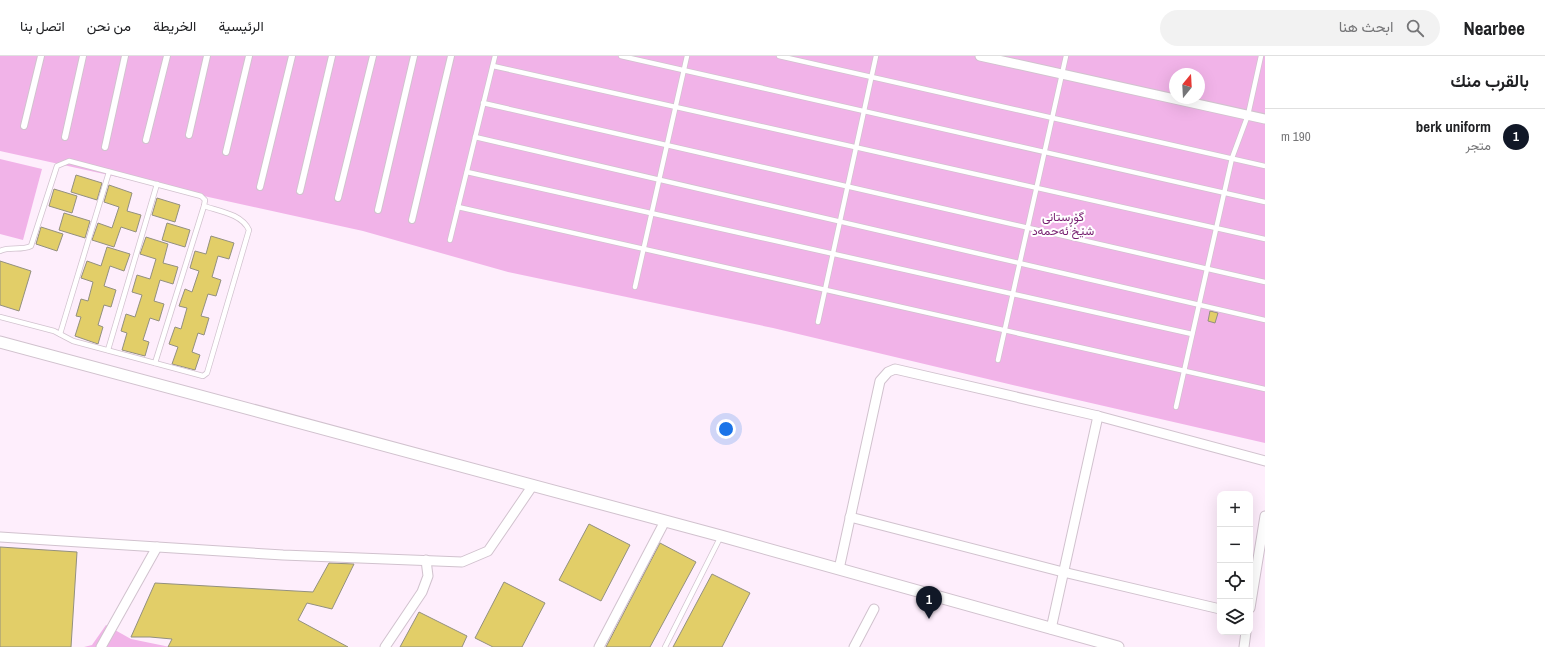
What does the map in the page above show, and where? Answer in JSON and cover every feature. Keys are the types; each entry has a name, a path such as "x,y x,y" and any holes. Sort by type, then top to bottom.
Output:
{"street":[{"path":"24,126 41,56"},
{"path":"65,137 83,56"},
{"path":"105,147 125,56"},
{"path":"146,140 166,56"},
{"path":"189,135 208,56"},
{"path":"226,152 249,56"},
{"path":"260,187 292,56"},
{"path":"300,191 332,56"},
{"path":"338,198 373,56"},
{"path":"378,210 414,56"},
{"path":"412,220 452,56"},
{"path":"980,56 1265,119"},
{"path":"0,342 722,536 1051,629 1087,643 1118,647"},
{"path":"838,569 880,381 888,372 895,369 1098,416 1265,461"},
{"path":"1051,629 1098,416"},
{"path":"0,537 283,555 462,562 488,551 533,485"},
{"path":"1251,599 1265,516"},
{"path":"850,517 1064,572 1217,608"},
{"path":"600,647 665,521"},
{"path":"101,647 157,547"},
{"path":"385,647 422,592 428,576 426,560"},
{"path":"854,647 874,609"},
{"path":"1244,647 1246,635"}],"lane":[{"path":"450,240 495,56"},
{"path":"621,56 1265,202"},
{"path":"635,287 687,56"},
{"path":"779,56 1265,166"},
{"path":"818,322 876,56"},
{"path":"998,360 1066,56"},
{"path":"1176,407 1232,158 1248,115 1261,56"},
{"path":"492,66 1265,239"},
{"path":"483,103 1265,282"},
{"path":"475,137 1265,320"},
{"path":"0,251 4,249 25,249 31,246 57,166 69,162 201,196 204,200 204,206 155,363"},
{"path":"60,334 109,172"},
{"path":"467,172 1192,334"},
{"path":"108,350 158,184"},
{"path":"0,317 60,334 73,341 202,376 207,373 249,230 246,223 231,215 204,206"},
{"path":"458,207 1265,388"},
{"path":"665,647 722,536"}],"green space":[{"name":"گۆڕستانی شێخ ئەحمەد","path":"0,56 1265,56 1265,443 773,328 508,272 363,231 0,151"},
{"path":"0,159 42,169 23,240 0,234"},
{"path":"106,625 131,639 170,647 84,647 92,645"}],"building":[{"path":"76,175 102,183 97,200 71,192"},
{"path":"109,185 132,193 127,211 141,215 136,232 121,227 114,247 92,240 98,223 112,228 119,207 104,202"},
{"path":"54,189 77,196 72,213 49,206"},
{"path":"157,198 180,205 175,222 152,215"},
{"path":"64,213 90,221 85,238 59,230"},
{"path":"167,223 190,230 185,247 162,240"},
{"path":"41,227 63,234 57,251 36,244"},
{"path":"211,236 234,243 229,259 218,256 212,277 221,280 216,296 208,294 201,316 209,318 204,335 198,333 192,352 200,355 195,370 172,364 178,347 169,344 175,327 181,329 187,308 179,306 185,289 192,292 199,271 190,268 195,251 206,254"},
{"path":"146,237 168,244 163,263 178,267 173,284 160,280 154,301 164,304 159,321 150,318 143,340 149,342 145,356 122,350 127,333 121,331 126,314 135,317 142,295 132,292 137,275 150,279 156,259 140,254"},
{"path":"107,247 130,254 124,271 110,266 104,286 116,290 111,307 104,305 98,325 103,327 98,344 75,336 81,317 76,316 81,299 88,301 93,282 81,278 87,261 101,266"},
{"path":"0,261 31,271 19,311 0,305"},
{"path":"1210,311 1218,313 1215,323 1208,321"},
{"path":"589,524 630,545 601,601 559,580"},
{"path":"660,543 696,562 650,647 606,647"},
{"path":"0,547 77,552 71,647 0,647"},
{"path":"329,563 354,564 332,609 307,603 298,620 348,647 168,647 172,639 131,637 155,583 313,592"},
{"path":"712,574 750,593 722,647 673,647"},
{"path":"504,582 545,603 522,647 493,647 475,638"},
{"path":"419,612 467,636 462,647 400,647"}],"place":[{"name":"berk uniform","path":"929,619"}]}
